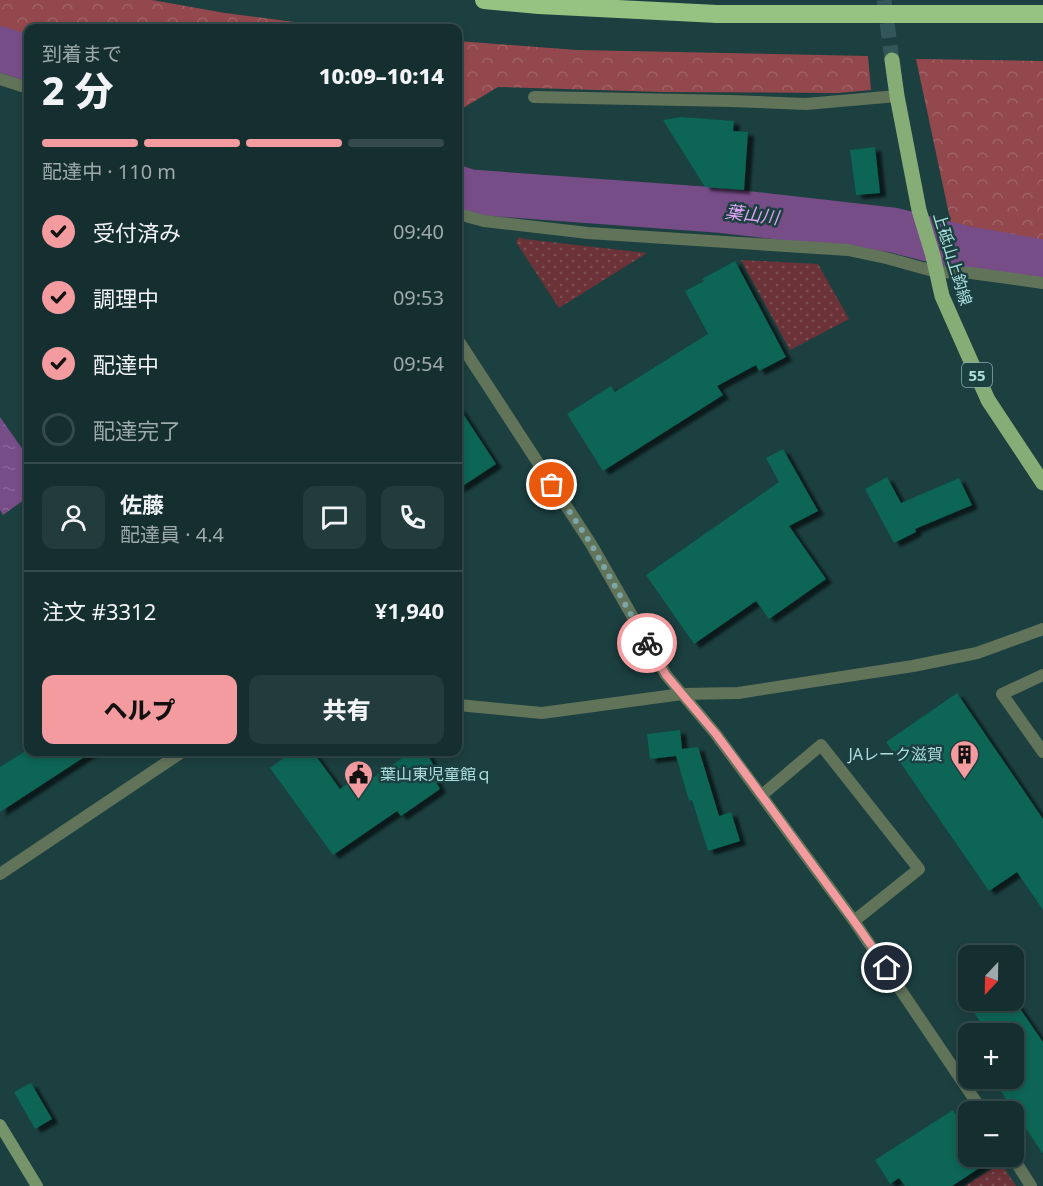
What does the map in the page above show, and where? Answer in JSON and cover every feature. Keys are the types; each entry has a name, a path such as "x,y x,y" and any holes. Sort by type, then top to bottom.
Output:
{"highway":[{"path":"484,0 717,14 1043,14"}],"main road":[{"name":"上砥山上鈎線","path":"892,60 919,210 942,296 988,400 1043,483"},
{"path":"0,1125 37,1186"}],"street":[{"path":"0,79 24,87"},
{"path":"534,97 806,104 897,96"},
{"path":"462,215 484,221 588,233 848,250 937,272 971,273 1043,283"},
{"path":"462,346 591,544 666,675 716,734 854,921 976,1101"},
{"path":"462,705 542,713 682,694 738,693 913,666 977,653 1043,629"},
{"path":"1043,675 1002,694 1043,752"},
{"path":"762,795 821,745 920,869 854,921"},
{"path":"0,874 176,756"},
{"path":"1019,1167 1031,1186"}],"shaded area":[{"path":"519,237 647,253 559,308 516,242"},
{"path":"741,260 818,264 849,319 790,350"},
{"path":"995,1167 1004,1167 1016,1186 965,1186"}],"green space":[{"path":"0,0 152,0 225,13 311,24 24,24 24,46 0,37"},
{"path":"462,41 577,50 868,56 871,90 838,93 663,92 498,87 462,109"},
{"path":"916,59 1043,61 1043,248 953,233"}],"water":[{"path":"0,417 24,451 24,500 3,515 0,510"}],"building":[{"path":"681,117 734,121 733,131 748,132 744,190 705,187 663,120"},
{"path":"875,147 880,193 856,195 850,150"},
{"path":"735,261 786,357 759,371 756,365 717,386 723,395 603,471 567,414 611,386 615,392 708,334 685,291"},
{"path":"462,412 496,464 462,486"},
{"path":"783,449 818,511 789,526 826,579 769,619 756,601 694,644 646,575 779,482 766,458"},
{"path":"887,477 901,503 959,478 972,505 915,529 916,532 894,543 865,489"},
{"name":"JAレーク滋賀","path":"957,693 1043,819 1043,910 1017,872 989,891 886,742"},
{"path":"680,730 682,749 698,747 719,816 731,812 740,841 708,851 692,800 689,801 676,756 650,759 647,734"},
{"path":"24,752 24,756 86,756 0,812 0,767"},
{"name":"葉山東児童館ｑ","path":"286,756 316,756 340,789 358,776 364,784 405,756 428,756 440,776 435,780 440,789 401,816 397,811 333,855 270,768"},
{"path":"973,1011 1022,1011 1043,1042 1043,1154 1024,1126 1024,1101 1007,1101 999,1089 1024,1089 1024,1023 981,1023"},
{"path":"31,1083 52,1119 35,1129 14,1092"},
{"path":"953,1110 958,1118 958,1167 981,1167 952,1186 905,1186 899,1178 890,1184 875,1160"}],"waterway":[{"name":"葉山川","path":"0,49 24,57"},
{"name":"葉山川","path":"462,189 470,192 716,210 893,230 968,249 1043,262"}],"tunnel":[{"path":"884,0 892,60"}],"way so far":[{"path":"552,485 591,544 647,643"}],"place":[{"name":"JAレーク滋賀","path":"964,780"},
{"name":"葉山東児童館ｑ","path":"359,800"}],"route":[{"path":"647,643 666,675 716,734 887,968"}]}
